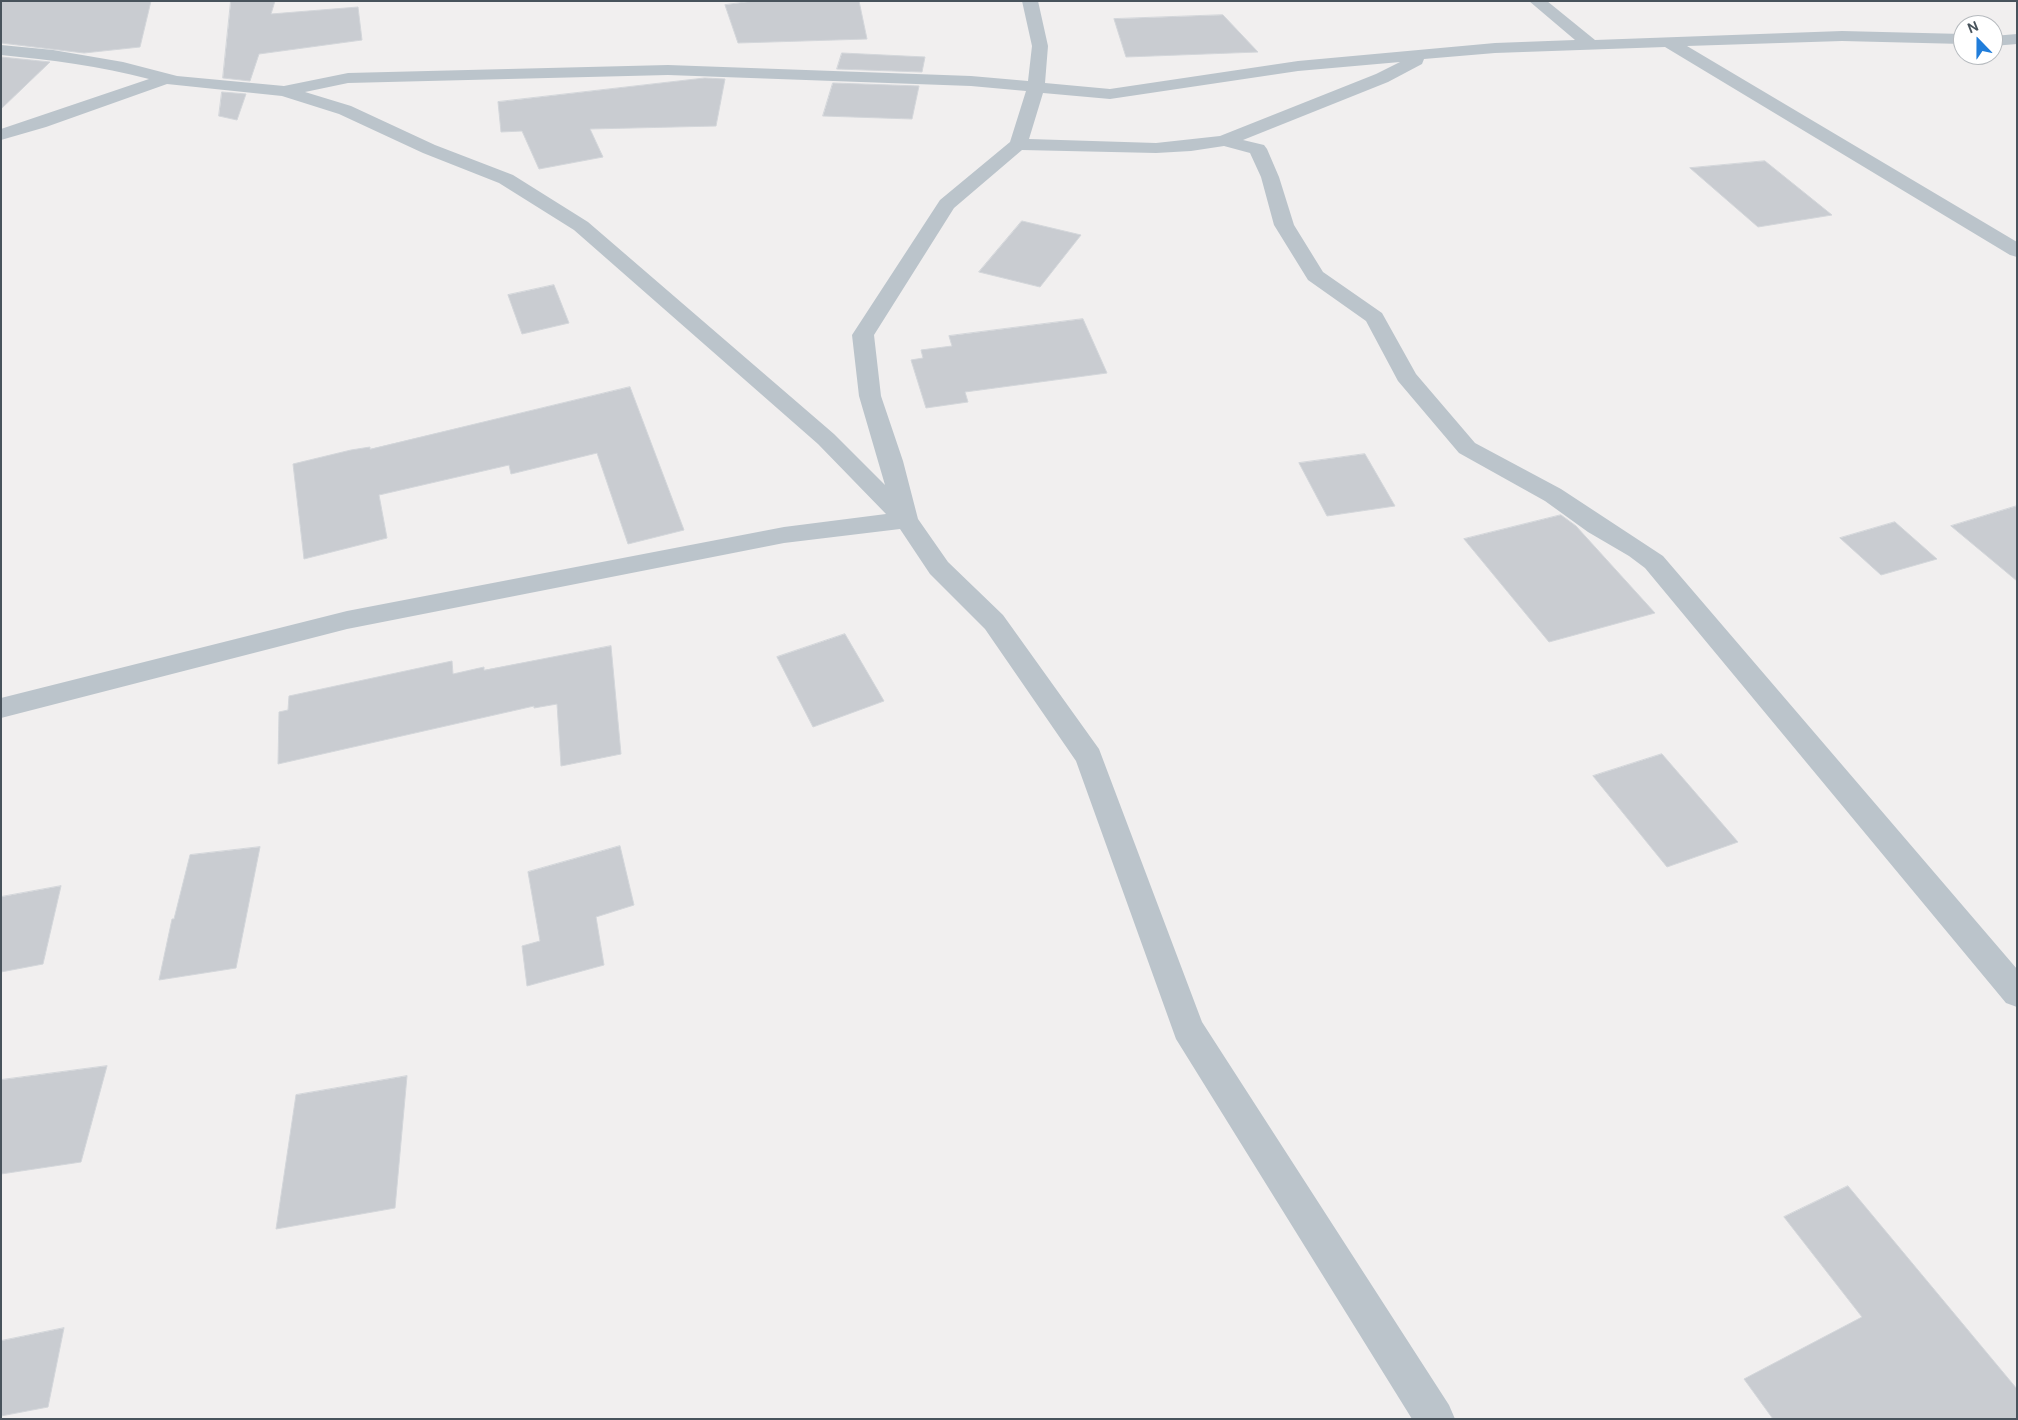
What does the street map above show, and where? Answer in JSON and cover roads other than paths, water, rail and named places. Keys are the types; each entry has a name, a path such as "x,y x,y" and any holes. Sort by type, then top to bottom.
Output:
{"street":[{"path":"906,520 891,461 870,396 863,335 947,204 1018,144 1036,88 1040,46 1030,1"},
{"path":"1537,1 1590,44"},
{"path":"284,91 348,78 668,70 971,81 1110,94 1298,66 1495,48 1842,36 1953,39"},
{"path":"2003,40 2017,39"},
{"path":"1668,41 2017,251"},
{"path":"1,50 53,55 123,67 168,78 176,82 284,91 345,110 429,149 506,179 581,226 826,439 906,520 939,568 994,622 1089,756 1188,1029 1435,1419"},
{"path":"1018,144 1156,148 1191,146 1224,140 1382,78 1428,54"},
{"path":"1,135 168,78"},
{"path":"1224,140 1258,149 1270,177 1284,225 1315,276 1375,316 1406,376 1467,448 1553,495 1597,526 1638,550 1654,562 2017,993"},
{"path":"1,708 347,620 784,536 906,520"}]}
